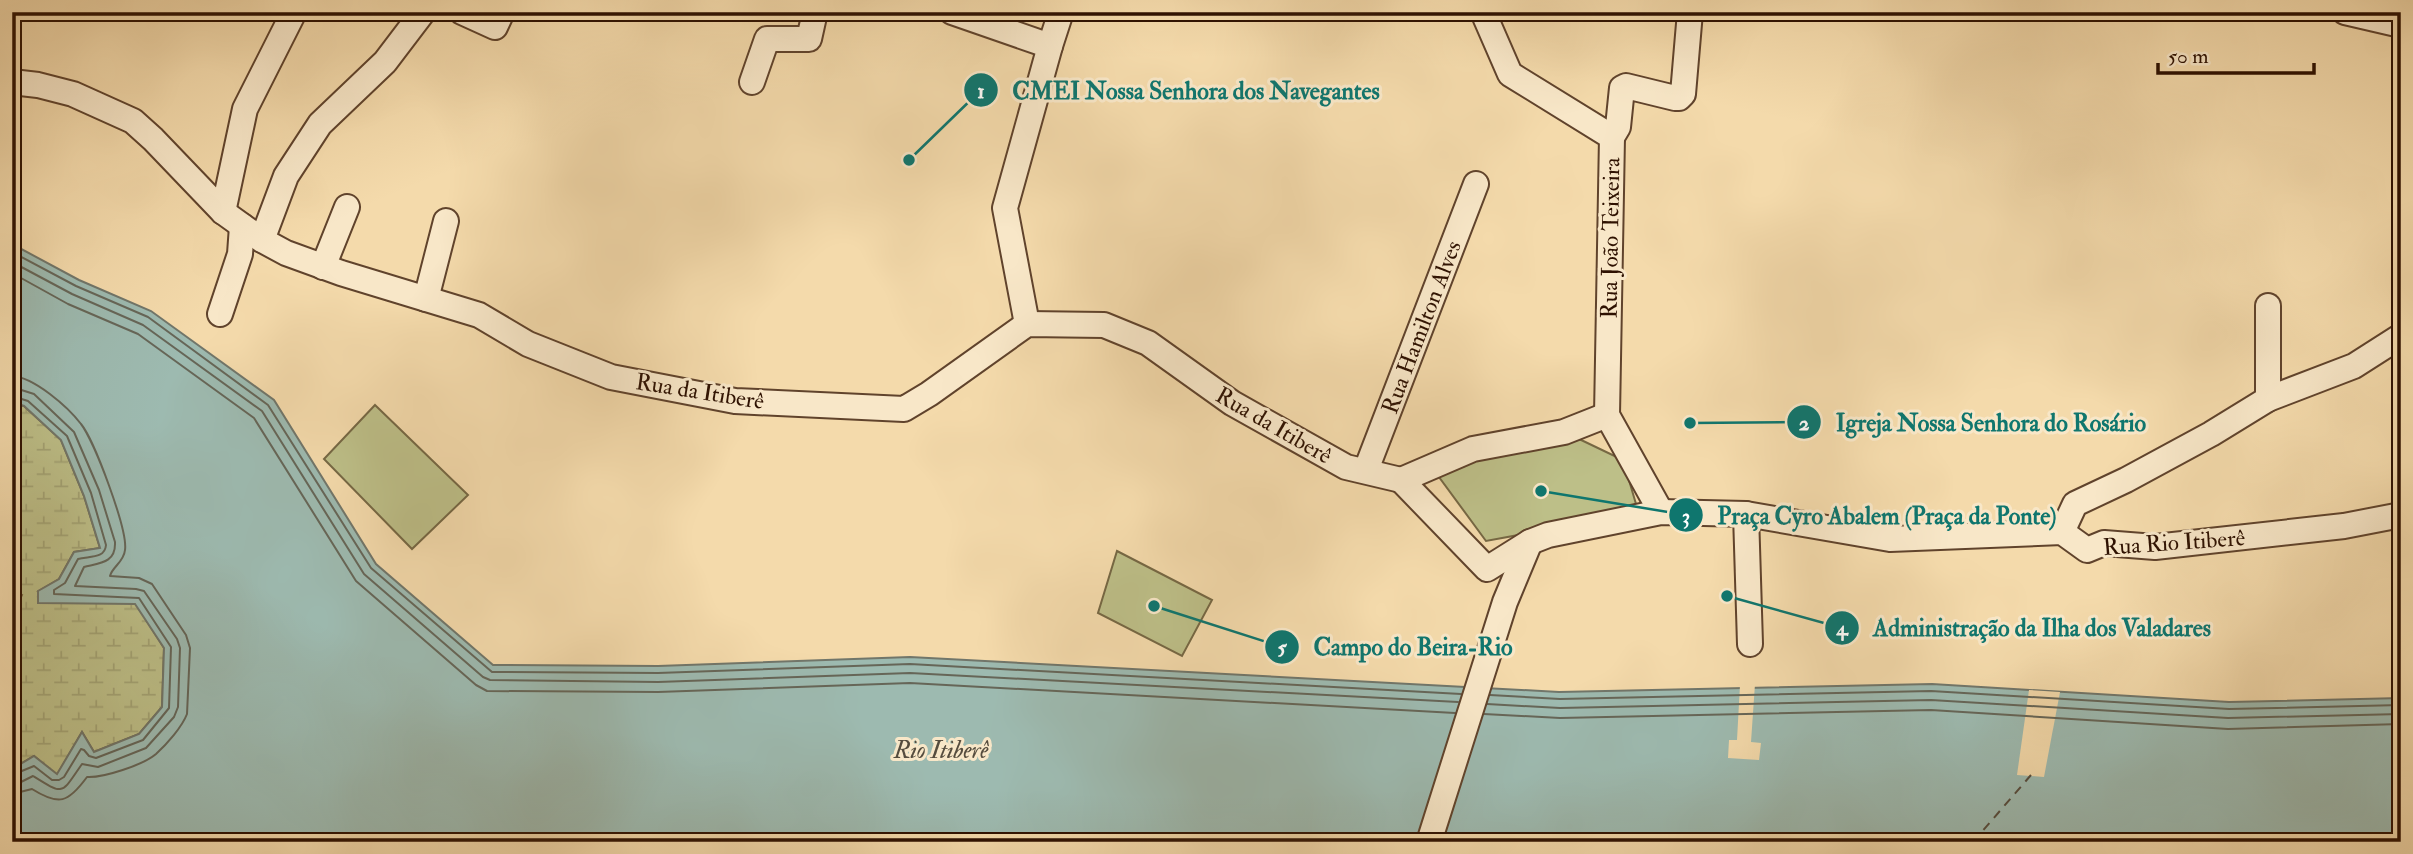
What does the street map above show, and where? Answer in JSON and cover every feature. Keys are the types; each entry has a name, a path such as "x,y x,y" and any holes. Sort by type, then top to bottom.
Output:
{"street":[{"path":"220,314 240,254 245,109 294,12"},
{"path":"242,226 286,176 320,124 385,62 423,12"},
{"path":"463,12 495,27 502,12"},
{"path":"752,82 767,40 809,39 815,12"},
{"path":"952,12 1050,46"},
{"path":"1027,324 1005,208 1061,12"},
{"name":"Rua João Teixeira","path":"1483,12 1510,74 1612,137 1607,415"},
{"path":"1612,137 1618,127 1622,88 1626,86 1675,98 1682,94 1690,12"},
{"path":"2345,12 2401,25"},
{"name":"Rua da Itiberê","path":"12,82 73,94 133,121 242,226 286,253 478,315 528,344 611,377 735,401 904,408 929,394 1027,324 1104,325 1148,342 1232,403 1346,467 1401,480"},
{"name":"Rua Hamilton Alves","path":"1366,470 1476,184"},
{"path":"323,267 347,207"},
{"path":"426,299 446,221"},
{"path":"2268,306 2268,399"},
{"path":"1661,512 1607,415 1564,432 1473,449 1401,480 1487,569 1530,542 1548,535 1661,512 1746,514 1890,539 2062,532 2075,504 2211,434 2268,399 2354,366 2401,336"},
{"path":"1746,514 1750,644"},
{"name":"Rua Rio Itiberê","path":"2062,532 2087,550 2104,543 2155,547 2344,526 2401,515"},
{"path":"1429,842 1505,602 1530,542"}],"green space":[{"path":"12,402 24,406 61,440 84,496 100,548 74,552 59,579 39,591 136,604 164,648 162,707 139,734 94,752 82,732 57,775 34,756 12,769 12,603 17,605 22,595 12,590"},
{"path":"375,405 468,495 412,549 324,459"},
{"path":"1577,438 1623,460 1636,504 1600,520 1486,541 1439,477 1452,461"},
{"path":"1117,551 1212,600 1182,656 1098,613"}],"water":[{"name":"Rio Itiberê","path":"12,244 79,280 151,311 274,400 376,564 493,665 658,666 910,657 1559,692 1932,684 2229,702 2401,698 2401,842 12,842 12,769 34,756 57,774 82,732 94,752 139,734 162,707 164,648 135,604 38,603 38,591 59,579 74,552 100,548 84,496 61,440 24,406 12,402"}],"pier":[{"path":"1755,684 1751,742 1761,743 1759,760 1728,758 1729,740 1737,740 1740,685"},
{"path":"2029,690 2060,692 2044,777 2017,775"}],"ferry route":[{"path":"1973,842 2031,775"}],"place":[{"name":"CMEI Nossa Senhora dos Navegantes","path":"909,160"},
{"name":"Igreja Nossa Senhora do Rosário","path":"1690,423"},
{"name":"Praça Cyro Abalem (Praça da Ponte)","path":"1541,491"},
{"name":"Administração da Ilha dos Valadares","path":"1727,596"},
{"name":"Campo do Beira-Rio","path":"1154,606"}]}
